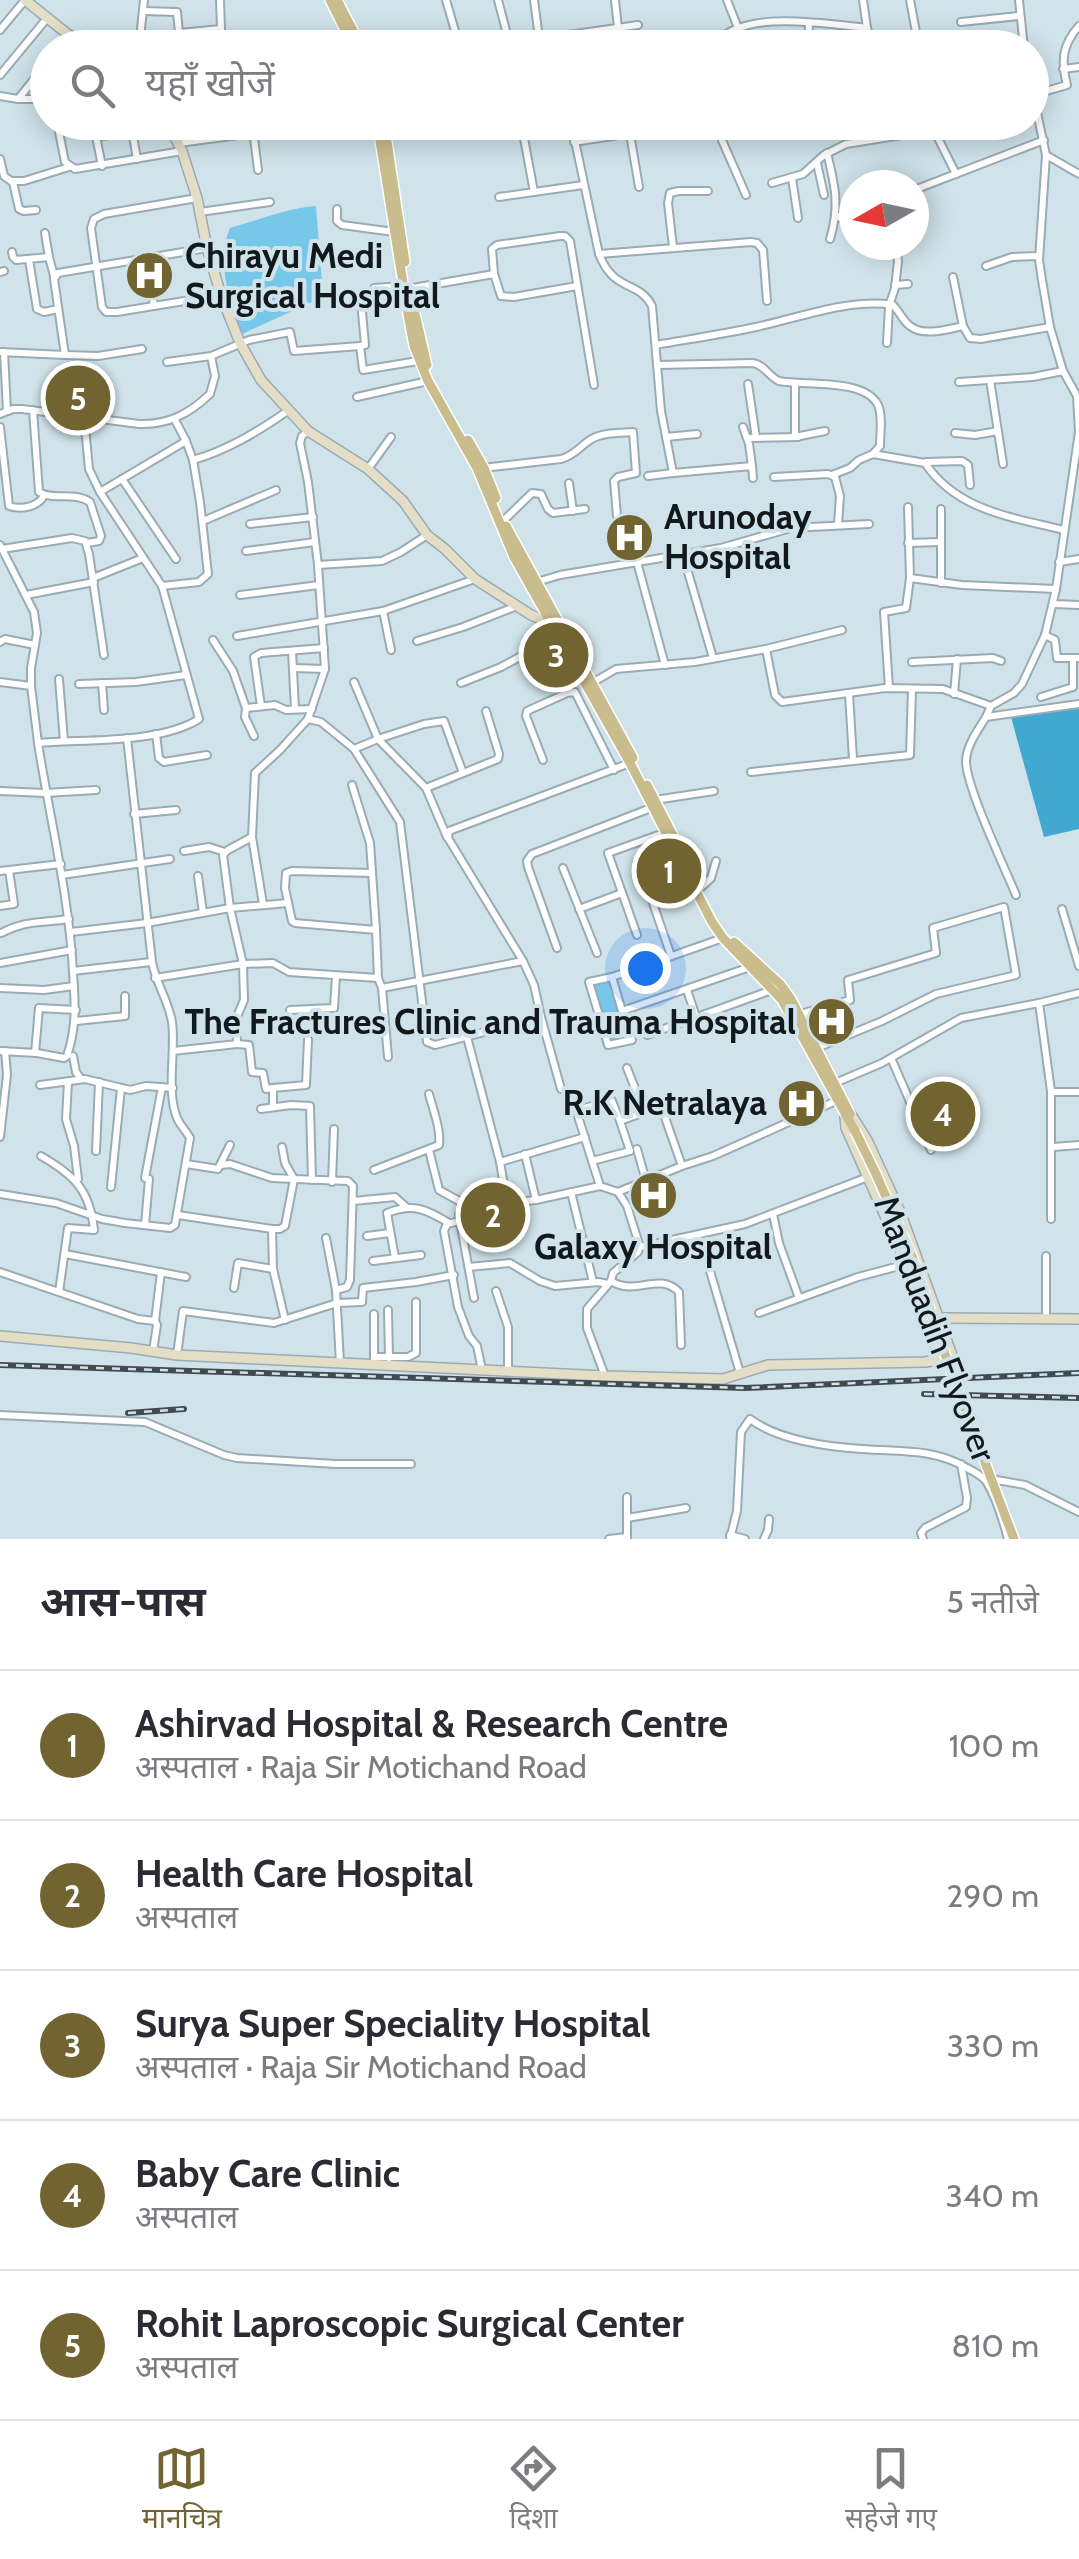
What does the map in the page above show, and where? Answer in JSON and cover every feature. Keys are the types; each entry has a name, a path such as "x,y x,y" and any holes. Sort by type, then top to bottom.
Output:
{"main road":[{"path":"334,0 346,30"},
{"path":"334,0 352,30"},
{"path":"384,140 394,232 428,381 481,468"},
{"path":"384,140 405,288"},
{"path":"422,360 481,468 501,523 723,938 796,1015 817,1048 850,1120"},
{"path":"554,622 557,636 623,738 664,833 698,891 727,934 780,984 836,1101 850,1120"},
{"name":"Manduadih Flyover","path":"850,1120 912,1258 1011,1539"}],"street":[{"path":"0,30 25,0 65,30"},
{"path":"141,30 144,0"},
{"path":"210,30 221,29 220,0"},
{"path":"446,0 455,30"},
{"path":"498,0 506,30"},
{"path":"534,0 539,30"},
{"path":"615,0 618,28"},
{"path":"727,0 738,28"},
{"path":"735,30 767,22 866,28 863,0"},
{"path":"910,0 916,30"},
{"path":"1019,0 1020,30"},
{"path":"143,11 177,12 179,30"},
{"path":"37,30 48,16"},
{"path":"960,22 1020,16"},
{"path":"808,30 809,23"},
{"path":"601,30 638,25"},
{"path":"1049,90 1067,86 1062,56 1079,26"},
{"path":"0,75 30,38"},
{"path":"1063,69 1079,67"},
{"path":"18,100 30,85"},
{"path":"0,96 30,100"},
{"path":"61,140 69,167"},
{"path":"97,140 102,166"},
{"path":"134,140 137,159"},
{"path":"176,140 221,295 240,344 261,380 308,430 368,469 403,501 427,535 476,578 531,615 554,622"},
{"path":"0,159 4,176 13,182 69,167 81,170 220,140"},
{"path":"255,140 258,170"},
{"path":"525,140 534,192"},
{"path":"588,140 574,142 599,254 608,274 650,301 661,410 673,473"},
{"path":"631,140 639,186"},
{"path":"722,140 746,195"},
{"path":"772,183 803,174 827,153 864,140"},
{"path":"939,140 956,174"},
{"path":"929,184 1044,140 1039,256 1050,328 1063,371 1078,396 1076,470 1045,635 1022,684 991,706 968,750 966,762 1016,895"},
{"path":"827,153 837,216 830,239"},
{"path":"1046,155 1079,174"},
{"path":"816,162 824,195"},
{"path":"792,178 798,218"},
{"path":"13,182 19,209 36,210"},
{"path":"499,197 583,185"},
{"path":"673,247 670,193 708,190"},
{"path":"196,198 94,219 91,228 103,310 116,312 221,295"},
{"path":"200,212 270,202"},
{"path":"336,209 337,221 342,225 394,232"},
{"path":"45,234 65,355"},
{"path":"577,286 505,298 499,293 491,251 494,247 564,236 571,245 594,385"},
{"path":"599,254 737,241 757,243 764,255 766,301"},
{"path":"54,276 207,248"},
{"path":"12,252 16,260 49,257"},
{"path":"986,266 1012,257 1039,256"},
{"path":"147,258 154,306"},
{"path":"29,260 38,310 58,310"},
{"path":"888,343 896,260"},
{"path":"167,362 211,356 240,344 290,332 294,350 365,345 361,301 376,301 374,288 405,288 494,274"},
{"path":"953,277 967,336 975,339 1050,328"},
{"path":"895,285 908,284"},
{"path":"656,345 830,309 890,304 908,325 918,329 963,326"},
{"path":"360,346 363,370 422,360"},
{"path":"142,348 98,356 2,352 4,412 32,410 138,424 174,420 210,394 215,376 211,356"},
{"path":"657,365 753,363 764,367 774,379 864,391 878,406 880,446 873,454 832,474 774,477"},
{"path":"959,382 1046,376 1063,371"},
{"path":"990,380 1004,464"},
{"path":"358,397 428,381"},
{"path":"795,437 796,383"},
{"path":"748,384 753,478"},
{"path":"0,1138 3,1051 64,1058 68,1056 76,1020 71,932 30,686 37,623 1,547 77,538 86,543 99,541 101,536 90,502 78,496 44,496 38,492 32,410"},
{"path":"193,460 243,440 289,410"},
{"path":"38,743 156,734 198,720 162,586 89,469 84,417"},
{"path":"162,586 200,582 208,574 193,460 174,420"},
{"path":"0,427 9,506 35,505 44,496"},
{"path":"743,427 752,438"},
{"path":"263,904 252,837 254,773 308,719 325,669 316,542 300,443 308,430"},
{"path":"795,437 826,430"},
{"path":"956,433 998,431"},
{"path":"481,468 561,459 572,456 598,436 633,432 636,473 614,481 617,516"},
{"path":"666,438 696,434"},
{"path":"752,438 814,437"},
{"path":"368,469 391,438"},
{"path":"100,492 186,441"},
{"path":"873,454 925,462 962,460 968,465 970,485"},
{"path":"925,462 935,478 965,502 998,515 1064,530"},
{"path":"648,476 752,466"},
{"path":"832,474 840,496 838,524"},
{"path":"122,479 176,559"},
{"path":"569,483 573,511"},
{"path":"203,521 276,490"},
{"path":"501,523 537,492 553,513 585,510"},
{"path":"888,688 884,612 906,608 910,578 908,507"},
{"path":"940,582 942,509"},
{"path":"250,524 312,517"},
{"path":"533,584 560,575 721,548 791,528 870,524"},
{"path":"318,565 382,561 427,535"},
{"path":"246,551 316,542"},
{"path":"908,543 940,542"},
{"path":"86,543 104,654"},
{"path":"683,556 713,658"},
{"path":"26,595 94,580 143,558"},
{"path":"1059,562 1079,559"},
{"path":"637,562 664,665"},
{"path":"238,636 383,611 476,578"},
{"path":"910,578 1056,589"},
{"path":"240,595 319,584"},
{"path":"1053,604 1079,605"},
{"path":"416,641 517,606"},
{"path":"383,611 391,650"},
{"path":"589,685 616,669 766,649 842,630"},
{"path":"1041,697 1073,686 1076,658 1058,658 1056,641 1045,635"},
{"path":"461,683 501,668 557,636"},
{"path":"0,642 5,639 35,645"},
{"path":"213,640 233,670 254,736"},
{"path":"262,706 254,657 324,648"},
{"path":"766,649 775,694 782,702 888,688 943,689 991,706"},
{"path":"292,651 296,709"},
{"path":"912,662 993,658 1001,661"},
{"path":"954,694 957,659"},
{"path":"293,668 325,669"},
{"path":"78,684 136,682 186,674"},
{"path":"59,679 64,741"},
{"path":"0,682 30,686"},
{"path":"354,682 378,739 426,788 448,838 523,961 534,986 561,1089"},
{"path":"102,683 104,710"},
{"path":"751,772 910,755 912,689"},
{"path":"543,760 527,711 575,692 614,770"},
{"path":"849,694 854,759"},
{"path":"246,708 275,704 286,710 312,709"},
{"path":"986,717 1079,704"},
{"path":"426,788 498,759 486,711"},
{"path":"308,719 321,722 354,749 400,822 427,1042 435,1045 467,1038 541,1017"},
{"path":"354,749 424,724 444,721 464,773"},
{"path":"156,734 159,758 164,762 207,755"},
{"path":"0,1194 145,1225 173,1227 178,1214 190,1138 173,1104 173,1031 166,997 155,978 152,962 127,738"},
{"path":"448,838 449,831 630,763"},
{"path":"352,786 367,830 388,1058"},
{"path":"0,790 96,790"},
{"path":"558,948 528,867 532,854 653,804 714,791"},
{"path":"134,814 176,810"},
{"path":"637,935 608,853 664,833"},
{"path":"184,851 209,848 225,852 252,837"},
{"path":"225,852 230,908 243,964 244,1000 236,1019 236,1044"},
{"path":"62,874 170,859"},
{"path":"698,891 711,878 716,861"},
{"path":"0,906 14,904 5,870 61,864"},
{"path":"640,864 671,956"},
{"path":"563,868 597,953"},
{"path":"372,873 328,870 288,872 285,876 288,903 296,923 376,930"},
{"path":"198,876 202,913"},
{"path":"650,892 675,880"},
{"path":"579,909 622,893"},
{"path":"71,932 288,903"},
{"path":"796,1015 850,1000 848,980 936,953 932,928 1004,907 1016,975 936,994 882,1022 817,1048"},
{"path":"1062,909 1079,966"},
{"path":"1,933 24,922 69,919"},
{"path":"612,976 632,1040 608,1044 589,982 723,938"},
{"path":"0,963 72,950"},
{"path":"382,988 523,961"},
{"path":"73,971 152,962"},
{"path":"155,978 273,963 289,972 378,978"},
{"path":"622,1011 751,967"},
{"path":"290,1010 334,1008 336,976"},
{"path":"0,988 44,990 74,986"},
{"path":"687,989 696,1017"},
{"path":"647,1035 774,989"},
{"path":"835,1083 891,1058 960,1018 1079,993"},
{"path":"76,1020 125,1016 126,996"},
{"path":"1039,1004 1051,1092 1051,1219"},
{"path":"34,1053 39,1008 76,1010"},
{"path":"467,1038 507,1203"},
{"path":"173,1051 249,1045 252,1072 263,1073 264,1088 273,1088 306,1085 308,1040"},
{"path":"73,1056 81,1079"},
{"path":"891,1058 931,1150"},
{"path":"627,1068 644,1112"},
{"path":"40,1085 81,1079 134,1090 146,1086 173,1088"},
{"path":"60,1292 68,1228 94,1230 93,1216 78,1181 66,1119 68,1082"},
{"path":"96,1151 100,1082"},
{"path":"145,1225 147,1179 162,1087"},
{"path":"110,1188 121,1088"},
{"path":"273,1088 274,1107"},
{"path":"1051,1092 1079,1092"},
{"path":"374,1170 437,1147 440,1142 429,1094"},
{"path":"592,1161 630,1151 612,1101 576,1110 584,1137 600,1186"},
{"path":"618,1192 714,1156 836,1101"},
{"path":"160,1106 173,1104"},
{"path":"261,1109 310,1106 312,1180"},
{"path":"620,1121 661,1106 682,1166"},
{"path":"374,1361 482,1370 723,1379 768,1365 940,1360 953,1358 884,1175 858,1124 850,1120 846,1128 907,1264 940,1360"},
{"path":"332,1182 334,1129"},
{"path":"500,1162 584,1137"},
{"path":"186,1164 215,1170 230,1145"},
{"path":"1052,1147 1079,1146"},
{"path":"178,1214 282,1228 287,1222 294,1179 282,1147"},
{"path":"637,1149 646,1181"},
{"path":"429,1150 438,1188 461,1202 466,1210"},
{"path":"525,1154 536,1200"},
{"path":"40,1156 78,1181"},
{"path":"221,1165 230,1164 272,1178 350,1182 353,1186 349,1286 336,1290"},
{"path":"640,1247 746,1224 869,1177"},
{"path":"474,1298 459,1215 466,1210 600,1186 618,1192 628,1206 640,1247 613,1273 587,1309 587,1328 606,1376"},
{"path":"570,1192 593,1282"},
{"path":"352,1201 395,1197 406,1207"},
{"path":"395,1258 387,1213 406,1207 430,1211 449,1223"},
{"path":"773,1214 799,1298"},
{"path":"460,1221 445,1226 444,1234 458,1307 477,1346 482,1370"},
{"path":"272,1228 272,1269 285,1320"},
{"path":"367,1236 390,1233"},
{"path":"326,1238 336,1290 340,1363"},
{"path":"64,1254 186,1277"},
{"path":"373,1261 421,1255"},
{"path":"1046,1256 1046,1317"},
{"path":"234,1288 238,1263 272,1269"},
{"path":"469,1267 510,1263 554,1286 610,1282 628,1288 664,1282 679,1292 682,1345"},
{"path":"760,1313 858,1277 907,1264"},
{"path":"710,1270 740,1374"},
{"path":"0,1272 154,1322"},
{"path":"153,1351 161,1272"},
{"path":"177,1355 182,1311 274,1323 337,1303 363,1302 363,1288 454,1275"},
{"path":"496,1291 506,1316 510,1342 508,1371"},
{"path":"0,1336 177,1355 340,1363 374,1361 408,1358 416,1352 416,1302"},
{"path":"388,1310 389,1358"},
{"path":"374,1314 374,1361"},
{"path":"928,1319 1079,1319"},
{"path":"0,1414 145,1422 236,1458 411,1464"},
{"path":"745,1539 730,1537 738,1506 741,1432 750,1419 797,1439 820,1444 933,1453 984,1478 1025,1485 1079,1512"},
{"path":"922,1539 925,1528 966,1507 968,1498 961,1464"},
{"path":"984,1478 1011,1539"},
{"path":"609,1539 627,1538 626,1497"},
{"path":"627,1518 686,1508"},
{"path":"764,1539 769,1519"}],"shaded area":[{"path":"316,206 323,297 242,334 224,268 230,228"},
{"path":"1079,708 1079,829 1044,837 1011,717"},
{"path":"610,979 629,1040 607,1043 590,985"}],"railway":[{"path":"0,1365 745,1388 1079,1373"},
{"path":"924,1394 1079,1398"},
{"path":"128,1413 184,1409"}],"place":[{"name":"Chirayu Medi Surgical Hospital","path":"150,276"},
{"name":"Rohit Laproscopic Surgical Center","path":"78,398"},
{"name":"Arunoday Hospital","path":"629,537"},
{"name":"Surya Super Speciality Hospital","path":"556,655"},
{"name":"Ashirvad Hospital & Research Centre","path":"669,871"},
{"name":"The Fractures Clinic and Trauma Hospital","path":"831,1022"},
{"name":"R.K Netralaya","path":"802,1103"},
{"name":"Baby Care Clinic","path":"943,1114"},
{"name":"Galaxy Hospital","path":"653,1195"},
{"name":"Health Care Hospital","path":"493,1215"}]}
